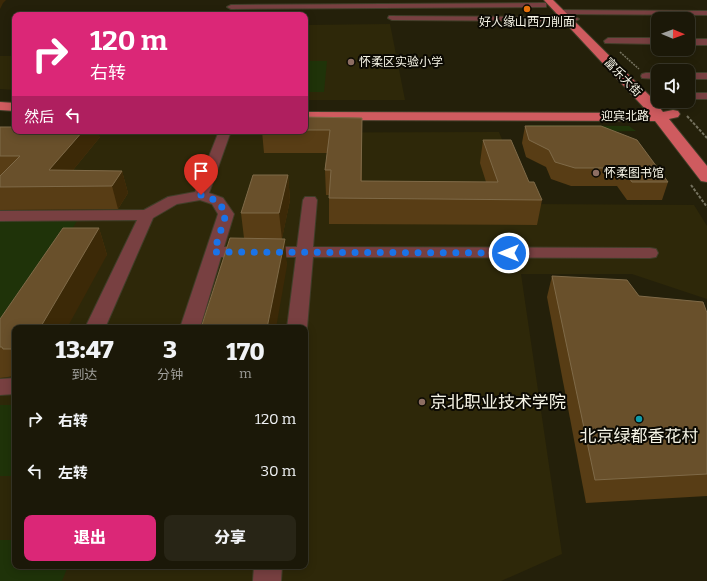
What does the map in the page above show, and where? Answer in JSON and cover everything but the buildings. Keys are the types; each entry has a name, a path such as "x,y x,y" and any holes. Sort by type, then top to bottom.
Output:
{"main road":[{"name":"富乐大街","path":"556,0 567,15 646,100 666,111 704,160 707,177"},
{"name":"富乐大街","path":"546,3 567,15 651,92"},
{"path":"0,106 12,107"},
{"path":"0,111 12,112"},
{"name":"迎宾北路","path":"308,111 666,111"},
{"name":"迎宾北路","path":"308,116 666,111"}],"street":[{"path":"230,6 546,3"},
{"path":"384,18 707,13"},
{"path":"608,41 651,42"},
{"path":"695,42 707,42"},
{"path":"646,76 651,76"},
{"path":"695,76 707,76"},
{"path":"695,96 707,96"},
{"path":"201,195 224,134"},
{"path":"0,216 148,215 173,200 201,195 218,201 226,214 191,325"},
{"path":"297,325 306,252 310,200"},
{"path":"96,325 148,215"},
{"path":"214,252 650,253"},
{"path":"0,387 12,386"},
{"path":"266,581 268,569"}],"path":[{"path":"666,111 707,138"}],"shaded area":[{"name":"怀柔区实验小学","path":"390,24 405,100 308,100 308,25"},
{"path":"0,56 12,56 12,90 0,89"},
{"name":"京北职业技术学院","path":"0,128 12,130 12,134 308,134 308,133 499,132 528,204 694,205 707,226 707,299 632,274 521,274 562,554 501,581 0,581"}],"green space":[{"path":"308,61 327,61 324,92 308,92"},
{"path":"528,125 629,126 636,131 532,133"},
{"path":"77,221 0,344 0,222"},
{"path":"0,405 12,405 12,476 0,476"},
{"path":"0,540 12,540 12,569 67,569 62,581 0,581"}],"place":[{"name":"好人缘山西刀削面","path":"527,9"},
{"name":"怀柔区实验小学","path":"351,62"},
{"name":"怀柔图书馆","path":"596,173"},
{"name":"京北职业技术学院","path":"422,402"},
{"name":"北京绿都香花村","path":"639,419"}],"route":[{"path":"201,195 218,201 226,214 214,252 509,253"}]}
